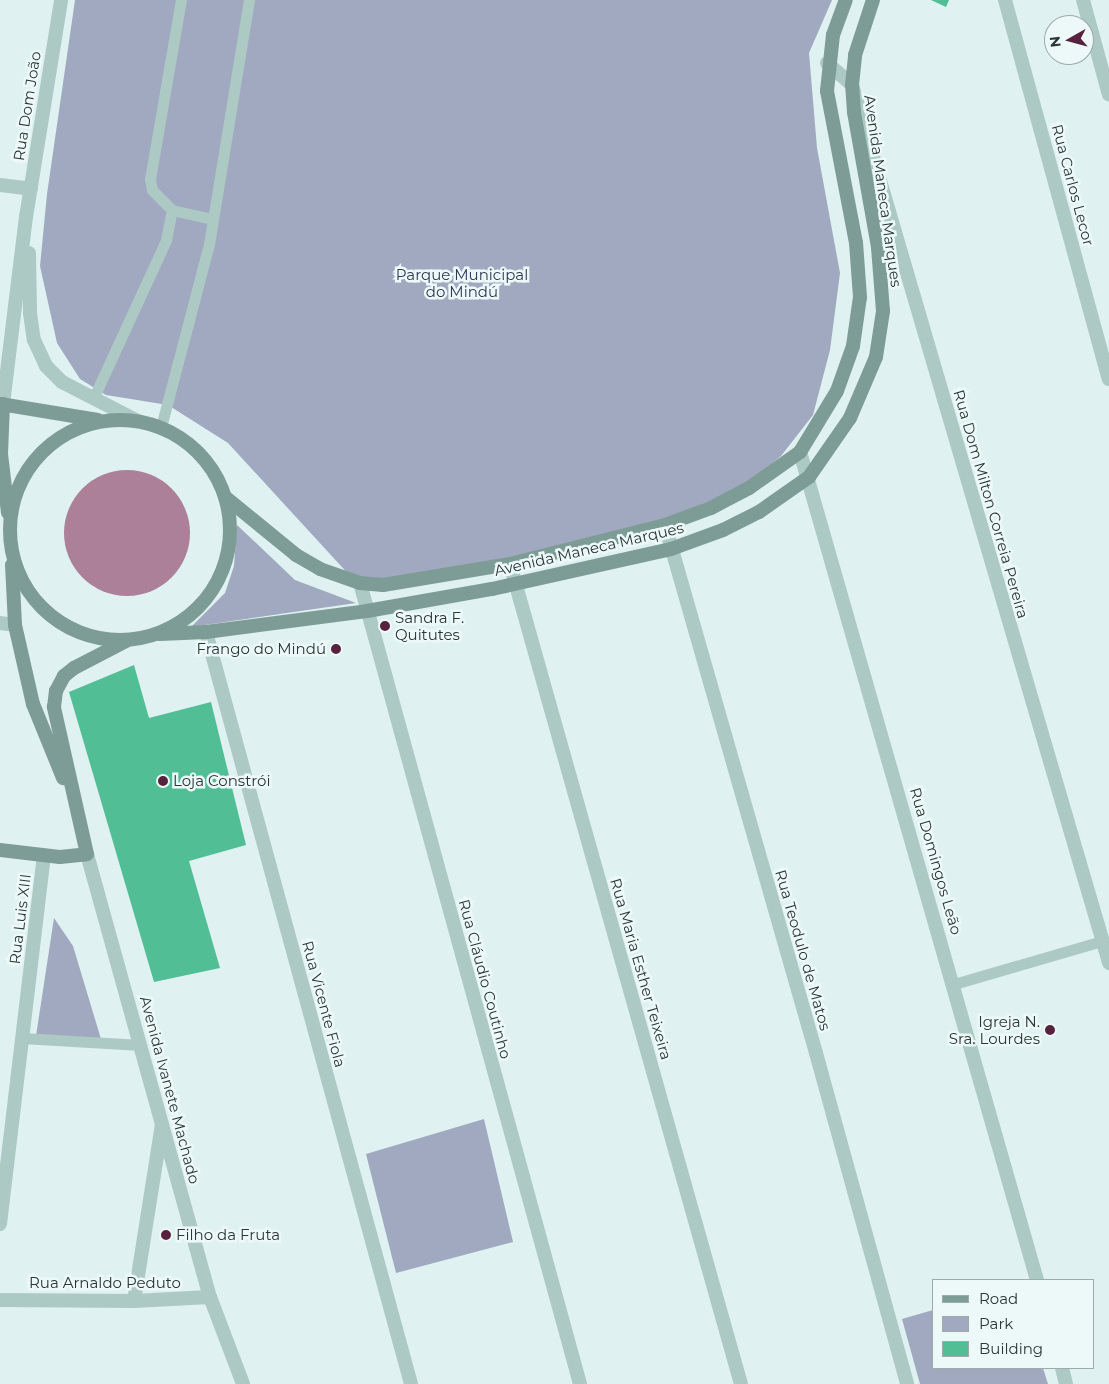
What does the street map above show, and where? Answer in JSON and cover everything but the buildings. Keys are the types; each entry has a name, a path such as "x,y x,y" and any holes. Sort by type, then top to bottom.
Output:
{"main road":[{"name":"Avenida Maneca Marques","path":"225,497 296,555 320,569 360,583 383,586 510,564 665,525 711,508 749,488 800,452 837,391 853,346 860,297 856,244 826,91 827,63 833,35 846,0"},
{"name":"Avenida Maneca Marques","path":"160,634 206,632 367,611 516,584 671,549 724,530 759,512 809,478 850,418 876,357 883,311 878,247 852,85 855,55 873,0"},
{"path":"1,404 100,421 138,421 161,427 182,439 201,455 215,475 225,497 230,524 228,552 220,578 205,602 184,620 160,634 126,641 100,639 75,632 53,618 34,600 20,578 12,552 10,527 13,502 22,479 36,458 55,441 77,428 100,421"},
{"name":"Rua Dom João","path":"1,404 0,454 10,527"},
{"name":"Avenida Ivanete Machado","path":"12,552 15,625 33,704 73,801"},
{"name":"Avenida Ivanete Machado","path":"87,854 73,801 54,707 56,691 64,676 74,668 126,641"},
{"path":"0,850 44,856 87,854"}],"street":[{"name":"Rua Dom João","path":"1,404 26,217 61,0"},
{"name":"Rua Carlos Lecor","path":"1005,0 1109,380"},
{"path":"1082,0 1109,95"},
{"path":"827,63 852,85"},
{"name":"Rua Dom Milton Correia Pereira","path":"852,85 1109,963"},
{"path":"0,184 31,189"},
{"name":"Rua Dom João","path":"26,217 34,340 46,366 62,382 138,421"},
{"name":"Rua Domingos Leão","path":"800,452 954,984 1037,1279"},
{"name":"Rua Teodulo de Matos","path":"665,525 816,1053 907,1384"},
{"name":"Rua Maria Esther Teixeira","path":"510,564 741,1384"},
{"name":"Rua Cláudio Coutinho","path":"360,583 580,1384"},
{"path":"0,623 15,625"},
{"name":"Rua Vicente Fiola","path":"206,632 411,1384"},
{"name":"Avenida Ivanete Machado","path":"87,854 210,1297 243,1384"},
{"name":"Rua Luis XIII","path":"0,1224 44,856"},
{"path":"134,1301 162,1122"},
{"name":"Rua Arnaldo Peduto","path":"0,1300 134,1301 210,1297"},
{"path":"1062,1369 1066,1384"}],"lane":[{"path":"182,0 150,179 152,190 172,210 213,219"},
{"path":"161,427 213,219 249,0"},
{"path":"93,399 166,240 172,210"},
{"path":"954,984 1102,941"},
{"path":"22,1038 141,1045"}],"green space":[{"name":"Parque Municipal do Mindú","path":"75,0 832,0 809,53 817,148 840,273 830,350 813,415 781,456 741,489 649,525 404,583 352,578 228,443 168,405 106,395 80,379 57,343 40,266 47,194"},
{"path":"237,525 295,580 356,603 191,627 225,593 234,566"},
{"path":"54,918 73,946 101,1039 36,1036"},
{"path":"484,1119 513,1242 396,1273 366,1154"},
{"path":"932,1310 932,1369 1043,1369 1048,1384 920,1384 902,1319"}],"shaded area":[{"path":"127,470 151,475 171,489 185,509 190,533 185,557 171,577 151,591 127,596 103,591 83,577 69,557 64,533 69,509 83,489 103,475"}],"place":[{"name":"Sandra F. Quitutes","path":"385,626"},
{"name":"Frango do Mindú","path":"336,649"},
{"name":"Loja Constrói","path":"163,781"},
{"name":"Igreja N. Sra. Lourdes","path":"1050,1030"},
{"name":"Filho da Fruta","path":"166,1235"}]}
